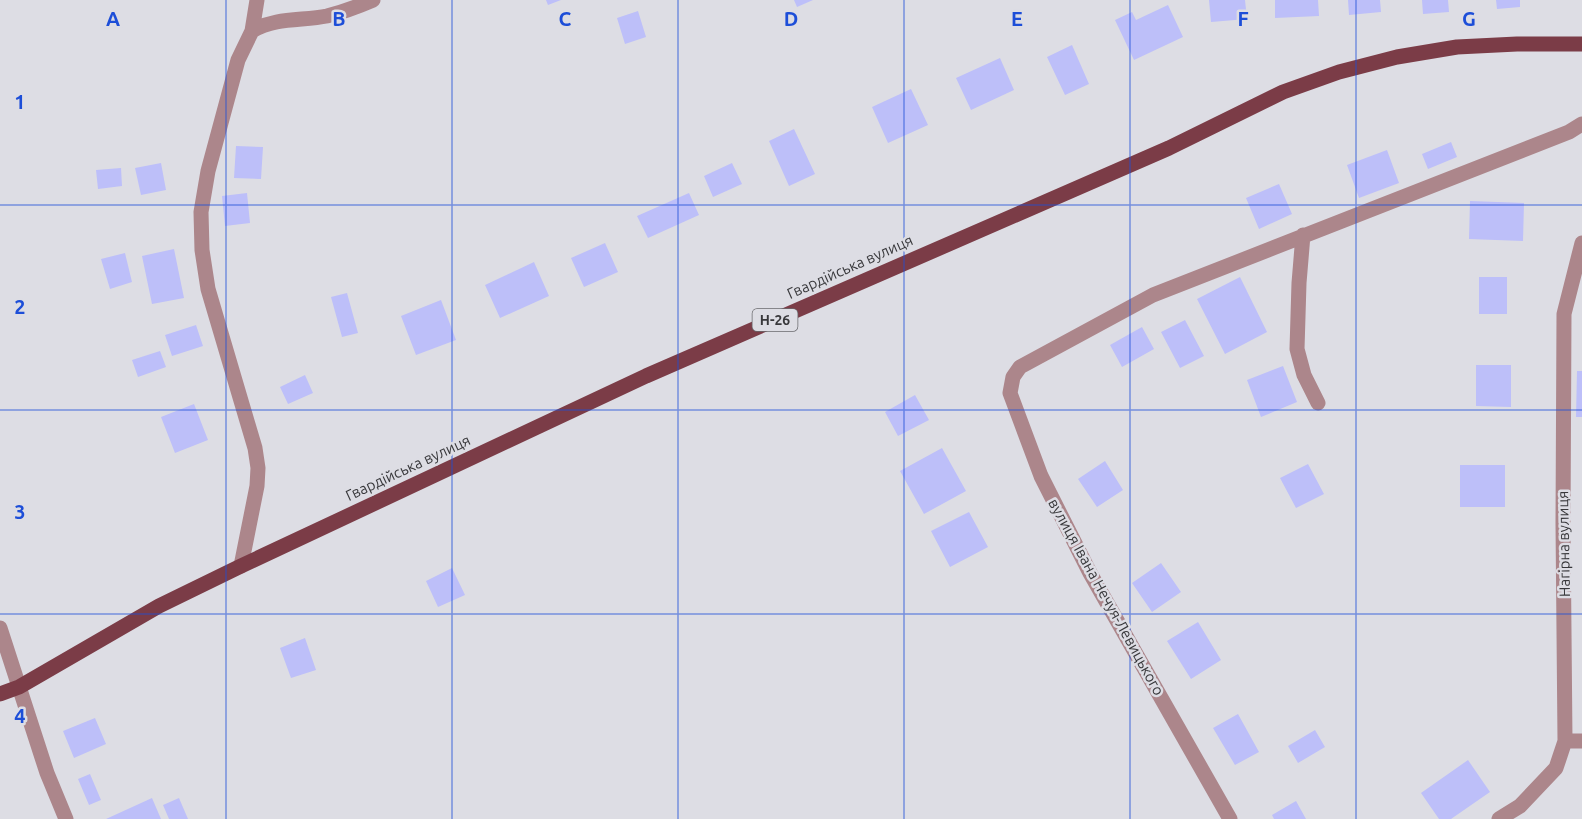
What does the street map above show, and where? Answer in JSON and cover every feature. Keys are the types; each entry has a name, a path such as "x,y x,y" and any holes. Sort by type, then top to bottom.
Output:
{"main road":[{"name":"Гвардійська вулиця","path":"0,694 19,687 159,606 646,376 1168,148 1282,93 1339,72 1397,57 1457,47 1582,44"}],"street":[{"path":"241,566 257,486 258,468 255,448 208,289 201,250 201,212 208,171 238,60 252,31 257,0"},
{"path":"252,31 262,25 284,20 328,16 373,0"},
{"path":"1318,403 1304,375 1297,349 1303,235 1569,132 1582,124"},
{"name":"вулиця Івана Нечуя-Левицького","path":"1230,819 1090,573 1041,476 1010,393 1013,378 1020,367 1153,295 1303,235"},
{"name":"Нагірна вулиця","path":"1499,819 1520,806 1556,768 1565,741 1564,315 1582,243"},
{"path":"0,628 47,773 66,819"},
{"path":"1565,741 1582,741"}],"building":[{"path":"546,0 561,0 548,5"},
{"path":"794,0 813,0 797,7"},
{"path":"1209,0 1245,0 1247,19 1211,22"},
{"path":"1275,0 1318,0 1319,16 1275,18"},
{"path":"1348,0 1380,0 1381,12 1349,15"},
{"path":"1422,0 1448,0 1449,12 1423,14"},
{"path":"1496,0 1520,0 1520,7 1497,9"},
{"path":"1168,5 1183,37 1134,60 1115,20 1132,12 1136,20"},
{"path":"638,11 646,37 625,44 617,18"},
{"path":"1072,45 1089,84 1065,95 1047,57"},
{"path":"1000,58 1014,90 971,110 956,78"},
{"path":"911,89 928,125 888,143 872,107"},
{"path":"794,129 815,174 789,186 769,141"},
{"path":"1451,142 1457,157 1428,169 1422,154"},
{"path":"236,146 263,147 261,179 234,178"},
{"path":"1387,150 1399,183 1359,198 1347,165"},
{"path":"161,163 166,190 141,195 135,168"},
{"path":"732,163 742,184 713,197 704,176"},
{"path":"121,168 122,186 98,189 96,170"},
{"path":"1279,184 1292,214 1259,229 1246,198"},
{"path":"247,193 250,223 225,226 222,196"},
{"path":"689,193 699,215 648,238 637,216"},
{"path":"1470,201 1524,203 1523,241 1469,239"},
{"path":"605,243 618,272 584,287 571,258"},
{"path":"174,249 184,298 152,304 142,256"},
{"path":"125,253 132,282 110,289 101,259"},
{"path":"534,262 549,296 500,318 485,285"},
{"path":"1240,277 1267,332 1225,354 1197,299"},
{"path":"1479,277 1507,277 1507,314 1479,314"},
{"path":"347,293 358,333 342,337 331,297"},
{"path":"441,300 456,340 416,355 401,316"},
{"path":"1185,320 1204,356 1180,368 1161,332"},
{"path":"196,325 203,346 172,356 165,335"},
{"path":"1142,327 1154,349 1122,367 1110,345"},
{"path":"160,351 166,367 138,377 132,360"},
{"path":"1476,365 1511,365 1511,407 1476,406"},
{"path":"1283,366 1297,402 1261,417 1247,380"},
{"path":"1577,371 1582,371 1582,417 1576,417"},
{"path":"305,375 313,393 288,404 280,387"},
{"path":"915,395 929,420 898,436 885,412"},
{"path":"194,404 208,440 175,453 161,417"},
{"path":"942,448 966,491 924,514 900,471"},
{"path":"1105,461 1123,490 1097,507 1078,479"},
{"path":"1308,464 1324,494 1296,508 1280,478"},
{"path":"1460,465 1505,465 1505,507 1460,507"},
{"path":"969,512 988,547 950,567 931,531"},
{"path":"1161,563 1181,592 1152,612 1132,583"},
{"path":"452,568 465,595 438,607 426,581"},
{"path":"1198,622 1221,660 1191,679 1167,641"},
{"path":"305,638 316,670 291,678 280,648"},
{"path":"1238,714 1259,752 1235,765 1213,728"},
{"path":"95,718 106,744 74,758 63,731"},
{"path":"1315,730 1325,747 1298,763 1288,746"},
{"path":"1468,760 1490,792 1451,819 1439,819 1421,793"},
{"path":"90,774 101,800 89,805 78,779"},
{"path":"152,798 161,819 106,819"},
{"path":"179,798 188,819 169,819 163,805"},
{"path":"1296,801 1306,819 1274,819 1272,815"}]}
